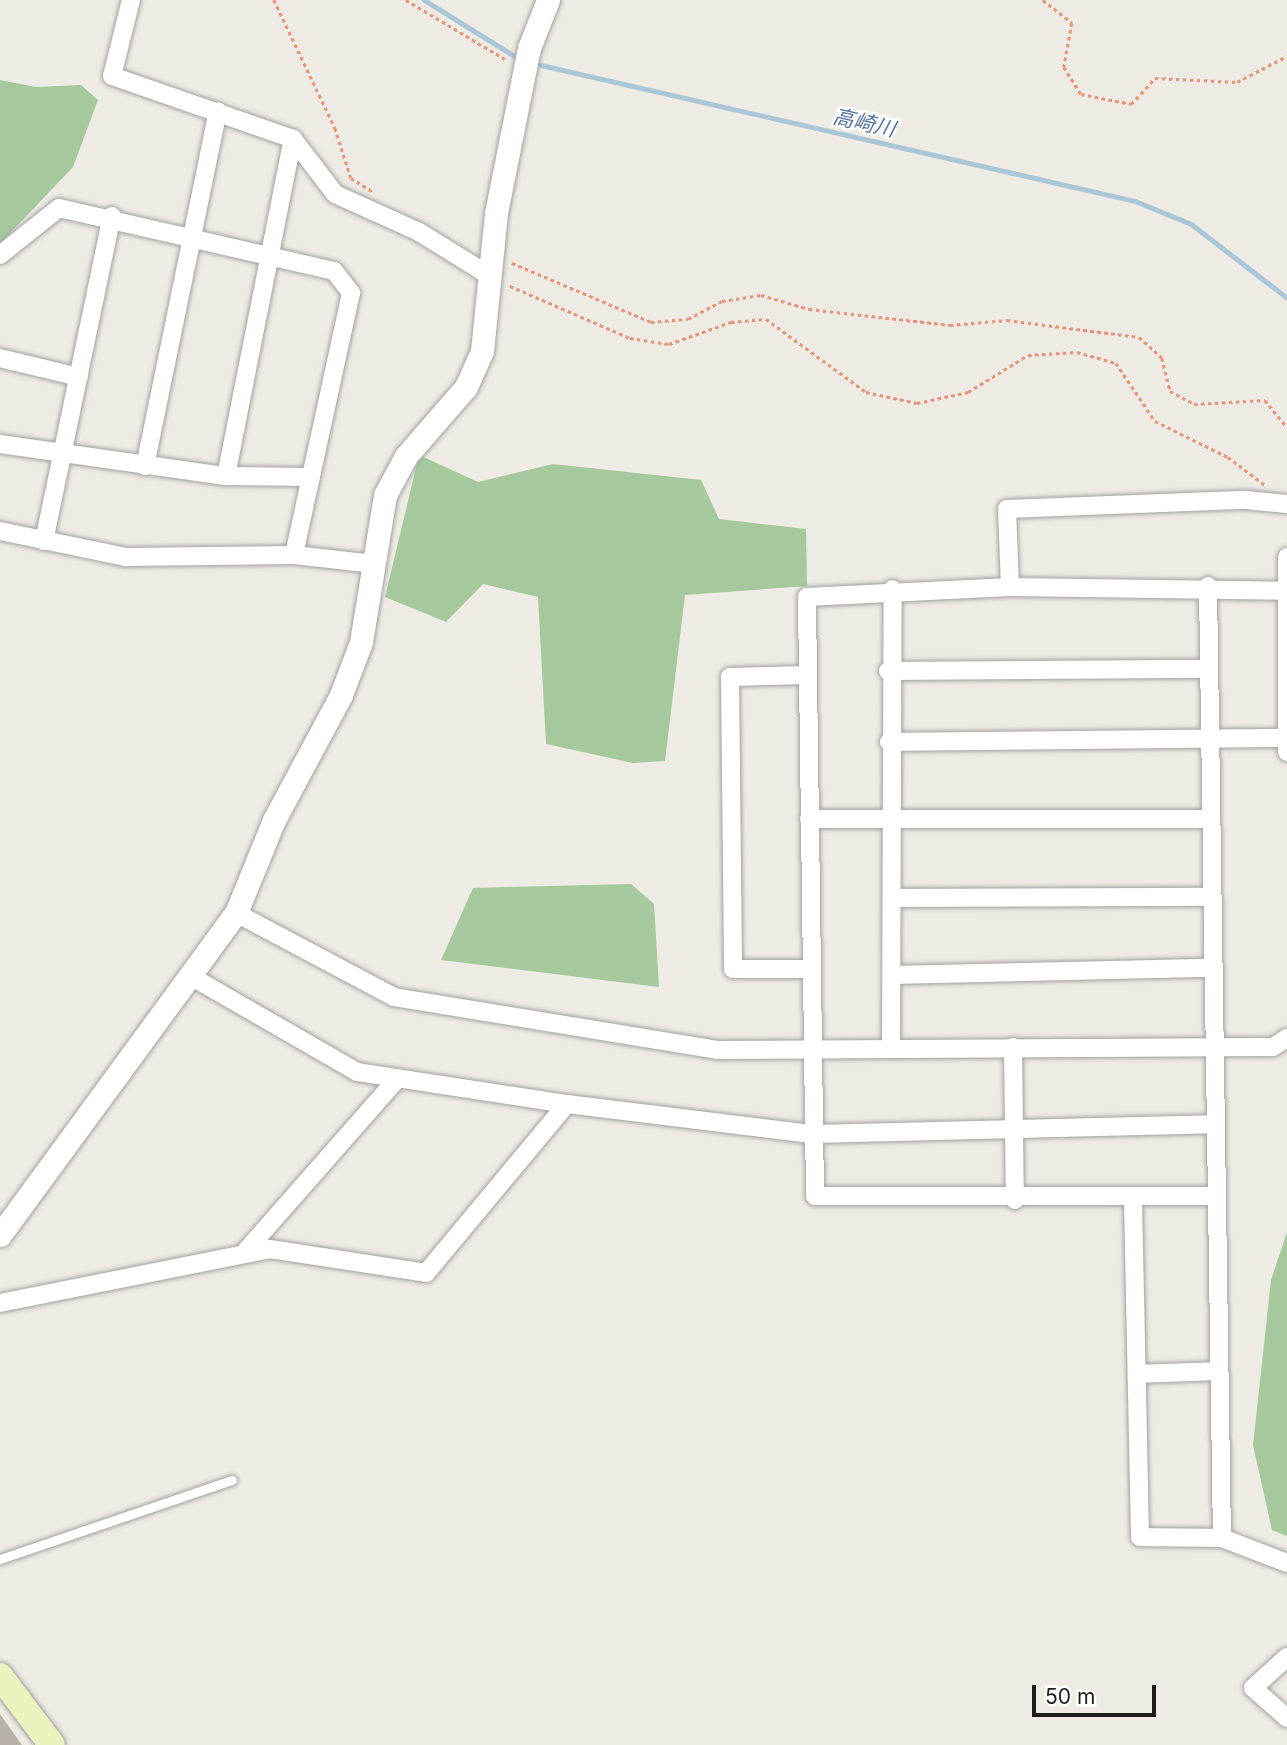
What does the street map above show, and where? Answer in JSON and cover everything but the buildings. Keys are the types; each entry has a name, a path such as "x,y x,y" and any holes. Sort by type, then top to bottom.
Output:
{"main road":[{"path":"0,1676 52,1745"}],"street":[{"path":"131,0 112,76 293,139 335,194 491,265"},
{"path":"0,1235 54,1168 143,1032 192,977 236,913 274,820 341,695 361,642 385,495 406,456 466,387 482,351 491,265 524,69 548,0"},
{"path":"145,466 218,111"},
{"path":"226,476 272,256 293,139"},
{"path":"0,255 59,208 112,216 334,271 351,293 294,555"},
{"path":"44,541 112,216"},
{"path":"0,359 79,377"},
{"path":"0,444 62,456 226,476 311,477"},
{"path":"1010,587 1007,509 1282,499"},
{"path":"0,531 126,557 294,555 374,564"},
{"path":"1287,557 1287,752"},
{"path":"1208,586 1206,737 1211,819 1210,968 1214,1045 1222,1538"},
{"path":"1215,1196 1133,1201 815,1196 807,597 893,589 1010,587 1208,586 1285,591"},
{"path":"891,1048 892,898 888,671 893,589"},
{"path":"888,671 1207,669"},
{"path":"806,675 730,677 733,969 810,969"},
{"path":"890,743 1287,738"},
{"path":"809,819 1211,819"},
{"path":"892,898 1212,897"},
{"path":"236,913 394,997 718,1050 1214,1045 1273,1047 1287,1038"},
{"path":"892,975 1210,968"},
{"path":"192,977 357,1072 567,1104 813,1134 1214,1124"},
{"path":"1013,1047 1015,1200"},
{"path":"244,1252 397,1079"},
{"path":"0,1303 270,1248 426,1273 567,1104"},
{"path":"1133,1201 1140,1537 1222,1538 1287,1563"},
{"path":"1137,1374 1218,1371"},
{"path":"1287,1657 1253,1688 1287,1718"}],"lane":[{"path":"0,1559 232,1480"}],"path":[{"path":"274,0 335,128 351,178 382,196"},
{"path":"406,0 524,69"},
{"path":"1042,0 1072,23 1064,67 1081,94 1131,104 1155,78 1237,82 1287,56"},
{"path":"491,265 651,322 688,319 722,301 761,295 848,314 950,325 1007,320 1139,337 1162,358 1170,391 1194,404 1265,400 1287,427"},
{"path":"491,265 550,307 630,338 669,344 731,322 766,319 866,392 917,403 968,392 1028,355 1077,352 1116,363 1155,421 1228,457 1282,499"}],"green space":[{"path":"0,80 36,87 81,85 98,100 73,167 0,244"},
{"path":"419,455 478,482 553,464 701,480 719,519 806,529 807,586 685,595 665,761 633,763 546,744 538,597 483,584 446,622 385,597"},
{"path":"631,884 654,904 659,987 441,960 473,888"},
{"path":"1287,1232 1287,1536 1272,1530 1253,1445 1271,1280"}],"waterway":[{"name":"高崎川","path":"424,0 519,59"},
{"name":"高崎川","path":"532,63 1135,201 1191,224 1287,298"}]}
